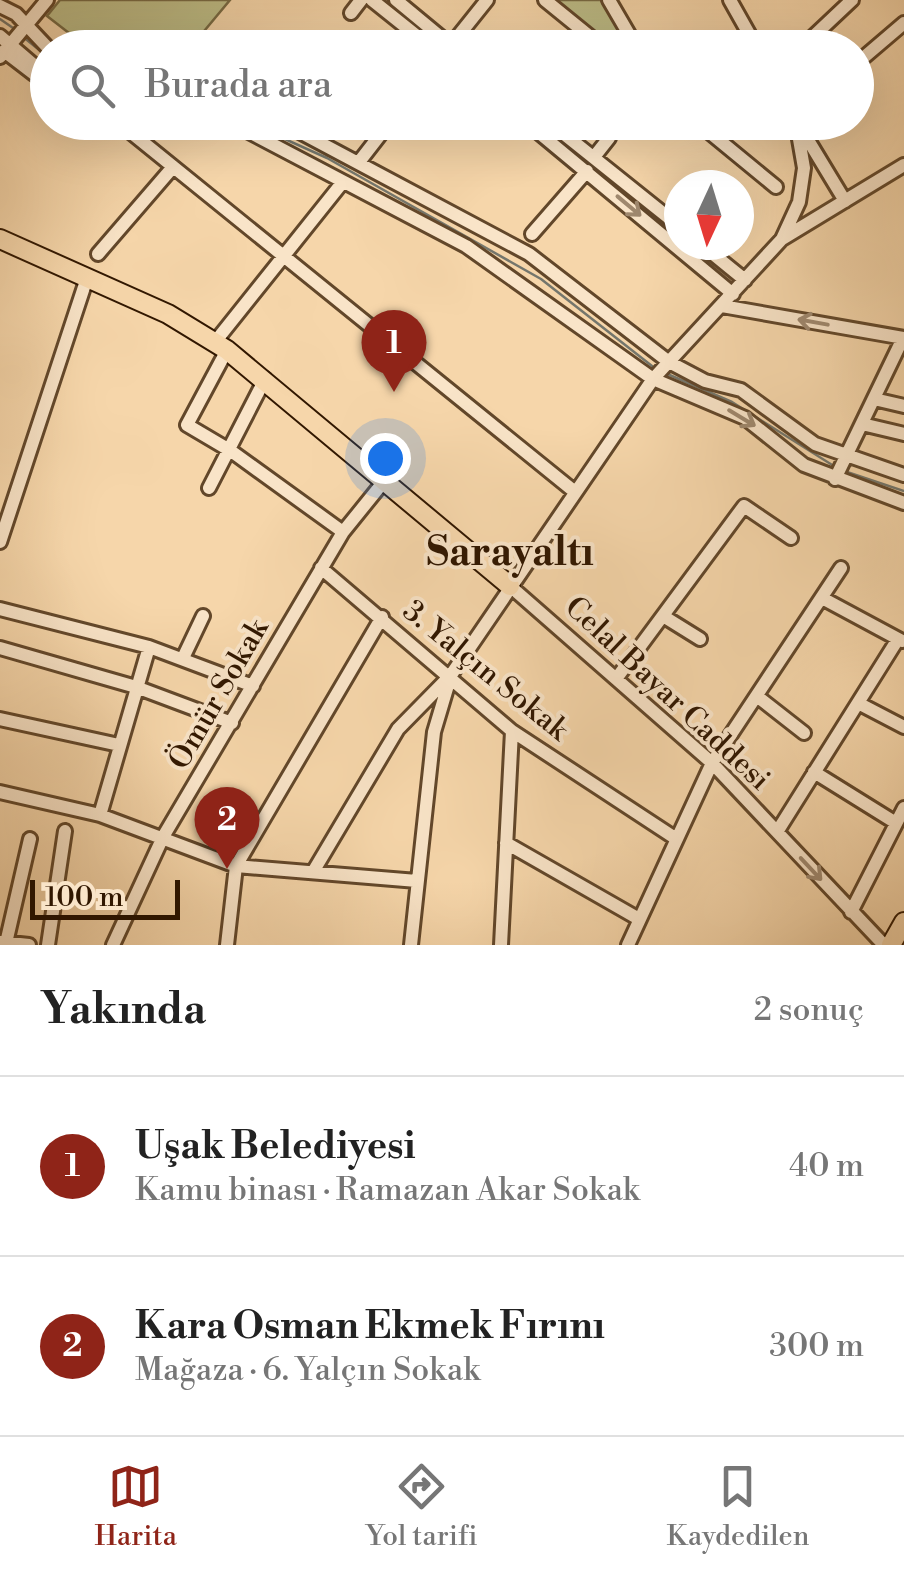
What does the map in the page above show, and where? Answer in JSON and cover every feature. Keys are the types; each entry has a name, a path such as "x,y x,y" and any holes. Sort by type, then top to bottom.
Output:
{"main road":[{"name":"Celal Bayar Caddesi","path":"1,242 168,314 221,346 510,586"},
{"path":"888,945 904,922"}],"street":[{"path":"4,47 47,0"},
{"path":"351,13 361,0"},
{"path":"372,0 410,30"},
{"path":"396,0 433,30"},
{"path":"464,30 487,0"},
{"path":"545,0 582,30"},
{"path":"609,0 626,30"},
{"path":"730,0 747,30"},
{"path":"820,30 852,0"},
{"path":"0,6 16,14 30,30"},
{"path":"874,49 904,24"},
{"path":"4,47 30,65"},
{"path":"4,47 30,69"},
{"path":"140,140 575,492"},
{"path":"263,140 466,246 653,379 706,404 729,409 804,465 904,475"},
{"path":"316,140 530,254 668,362 706,381 741,390 815,444 841,469 904,503"},
{"path":"359,162 376,140"},
{"path":"553,140 664,216"},
{"path":"567,140 733,294"},
{"path":"532,234 608,140"},
{"path":"719,140 776,187"},
{"path":"782,239 799,202 804,168 800,140"},
{"path":"808,140 845,201"},
{"path":"312,872 398,730 451,675 653,379 782,239 904,165"},
{"path":"98,254 172,166"},
{"path":"342,183 284,256 221,346 186,425 231,451 343,532"},
{"path":"720,260 745,280"},
{"path":"0,542 4,511 87,278"},
{"path":"722,306 903,338 841,469"},
{"path":"887,371 904,375"},
{"path":"209,488 265,379"},
{"path":"874,399 904,406"},
{"path":"862,424 904,434"},
{"name":"Ömür Sokak","path":"113,945 164,837 321,568 343,532 385,480"},
{"path":"616,679 744,506 790,538"},
{"name":"3. Yalçın Sokak","path":"321,568 512,731 675,838"},
{"path":"628,945 712,763 841,568"},
{"name":"Celal Bayar Caddesi","path":"510,586 712,763 851,912 888,945"},
{"path":"777,832 901,641 822,598"},
{"path":"0,609 149,647 252,686"},
{"path":"183,658 204,616"},
{"path":"663,616 700,639"},
{"path":"226,945 236,866 382,618"},
{"path":"100,815 149,647"},
{"path":"0,648 136,688 232,722"},
{"path":"410,945 434,732 451,675"},
{"path":"758,697 804,733"},
{"path":"858,702 904,727"},
{"path":"0,719 119,744"},
{"path":"501,945 512,731"},
{"path":"814,772 896,823"},
{"path":"0,792 100,815 236,866 417,881"},
{"path":"851,912 904,808"},
{"path":"48,945 65,832"},
{"path":"29,945 3,942 30,839"},
{"path":"506,843 639,919"}],"green space":[{"path":"60,0 230,0 205,30 65,30 47,16"},
{"path":"550,0 601,0 619,30 590,30"}],"waterway":[{"path":"0,19 16,30"},
{"path":"22,36 30,42"},
{"path":"287,140 327,158 541,279 652,366"},
{"path":"665,373 732,402 837,468"},
{"path":"844,471 904,491"}],"place":[{"name":"Uşak Belediyesi","path":"394,392"},
{"name":"Kara Osman Ekmek Fırını","path":"227,869"}],"district":[{"name":"Sarayaltı","path":"510,551"}]}
